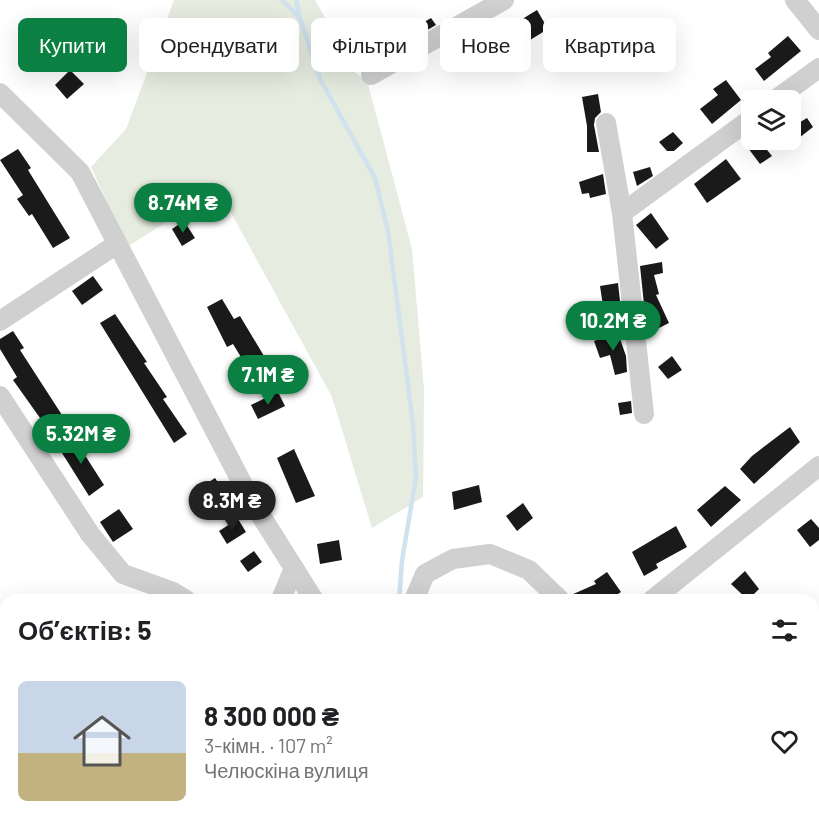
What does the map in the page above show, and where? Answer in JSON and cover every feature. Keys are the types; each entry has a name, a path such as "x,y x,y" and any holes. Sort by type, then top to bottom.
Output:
{"street":[{"path":"370,75 504,0"},
{"path":"795,0 819,30"},
{"path":"789,90 819,68"},
{"path":"0,93 80,172 251,500 310,594"},
{"path":"606,123 622,213 644,414"},
{"path":"622,213 741,126"},
{"path":"0,321 117,244"},
{"path":"0,396 90,534 123,574 176,594"},
{"path":"659,594 819,466"},
{"path":"417,594 425,574 453,559 490,554 529,570 554,594"},
{"path":"285,594 294,568"}],"shaded area":[{"path":"174,0 315,0 325,18 311,18 311,72 355,72 368,84 412,249 424,389 423,497 372,528 332,397 218,189 127,247 91,167 126,129 147,72 299,72 299,18 167,18"}],"building":[{"path":"537,10 543,20 543,32 531,39 531,18 524,18"},
{"path":"431,18 436,25 428,30 428,20"},
{"path":"788,36 801,51 764,81 755,69 771,57 768,53"},
{"path":"68,72 72,72 84,84 67,99 55,85"},
{"path":"726,80 741,100 712,124 700,109 718,95 713,89"},
{"path":"598,94 601,112 595,118 594,125 599,152 587,152 587,126 582,97"},
{"path":"807,118 813,127 801,136 801,122"},
{"path":"673,132 683,143 674,151 667,151 659,142"},
{"path":"18,149 31,168 28,170 70,238 53,248 32,214 29,216 17,199 23,195 0,160"},
{"path":"750,150 767,150 772,156 760,164"},
{"path":"726,159 741,179 707,203 694,184"},
{"path":"650,167 653,176 637,186 633,172"},
{"path":"603,174 606,194 590,198 589,193 582,194 579,182"},
{"path":"651,213 669,239 656,249 636,225"},
{"path":"184,221 195,238 182,246 172,229"},
{"path":"662,262 663,273 654,275 659,294 656,295 669,323 653,331 645,314 640,266"},
{"path":"93,276 103,290 82,305 72,291"},
{"path":"618,283 623,328 607,332 600,286"},
{"path":"222,299 234,319 240,316 264,356 247,367 233,344 227,347 207,307"},
{"path":"115,314 147,362 144,363 167,397 163,399 187,434 174,443 100,323"},
{"path":"13,331 24,348 20,350 62,415 45,425 13,380 17,377 0,349 0,339"},
{"path":"618,333 626,356 627,372 615,375 610,355 600,358 594,341"},
{"path":"672,356 682,370 668,379 658,367"},
{"path":"278,392 285,406 258,419 251,405"},
{"path":"631,401 632,413 620,415 618,403"},
{"path":"790,427 800,442 754,484 740,469 752,456"},
{"path":"72,435 104,485 89,496 57,445"},
{"path":"294,449 315,496 296,503 277,458"},
{"path":"215,478 225,493 204,506 194,492"},
{"path":"479,485 482,502 454,510 452,492"},
{"path":"725,486 741,500 711,527 697,510"},
{"path":"523,503 533,518 517,531 506,516"},
{"path":"119,509 133,529 113,542 100,522"},
{"path":"238,519 246,532 227,544 219,531"},
{"path":"811,519 819,528 819,540 810,547 797,530"},
{"path":"676,526 687,547 656,564 658,568 644,576 632,552"},
{"path":"339,540 342,560 320,564 317,544"},
{"path":"254,551 262,562 248,572 240,561"},
{"path":"745,571 759,589 754,594 742,594 731,584"},
{"path":"607,572 621,592 618,594 573,594 596,584 594,581"}],"waterway":[{"path":"282,0 300,18 320,79 375,178 388,231 413,424 416,477 402,561 399,594"},
{"path":"296,0 300,18"}]}
